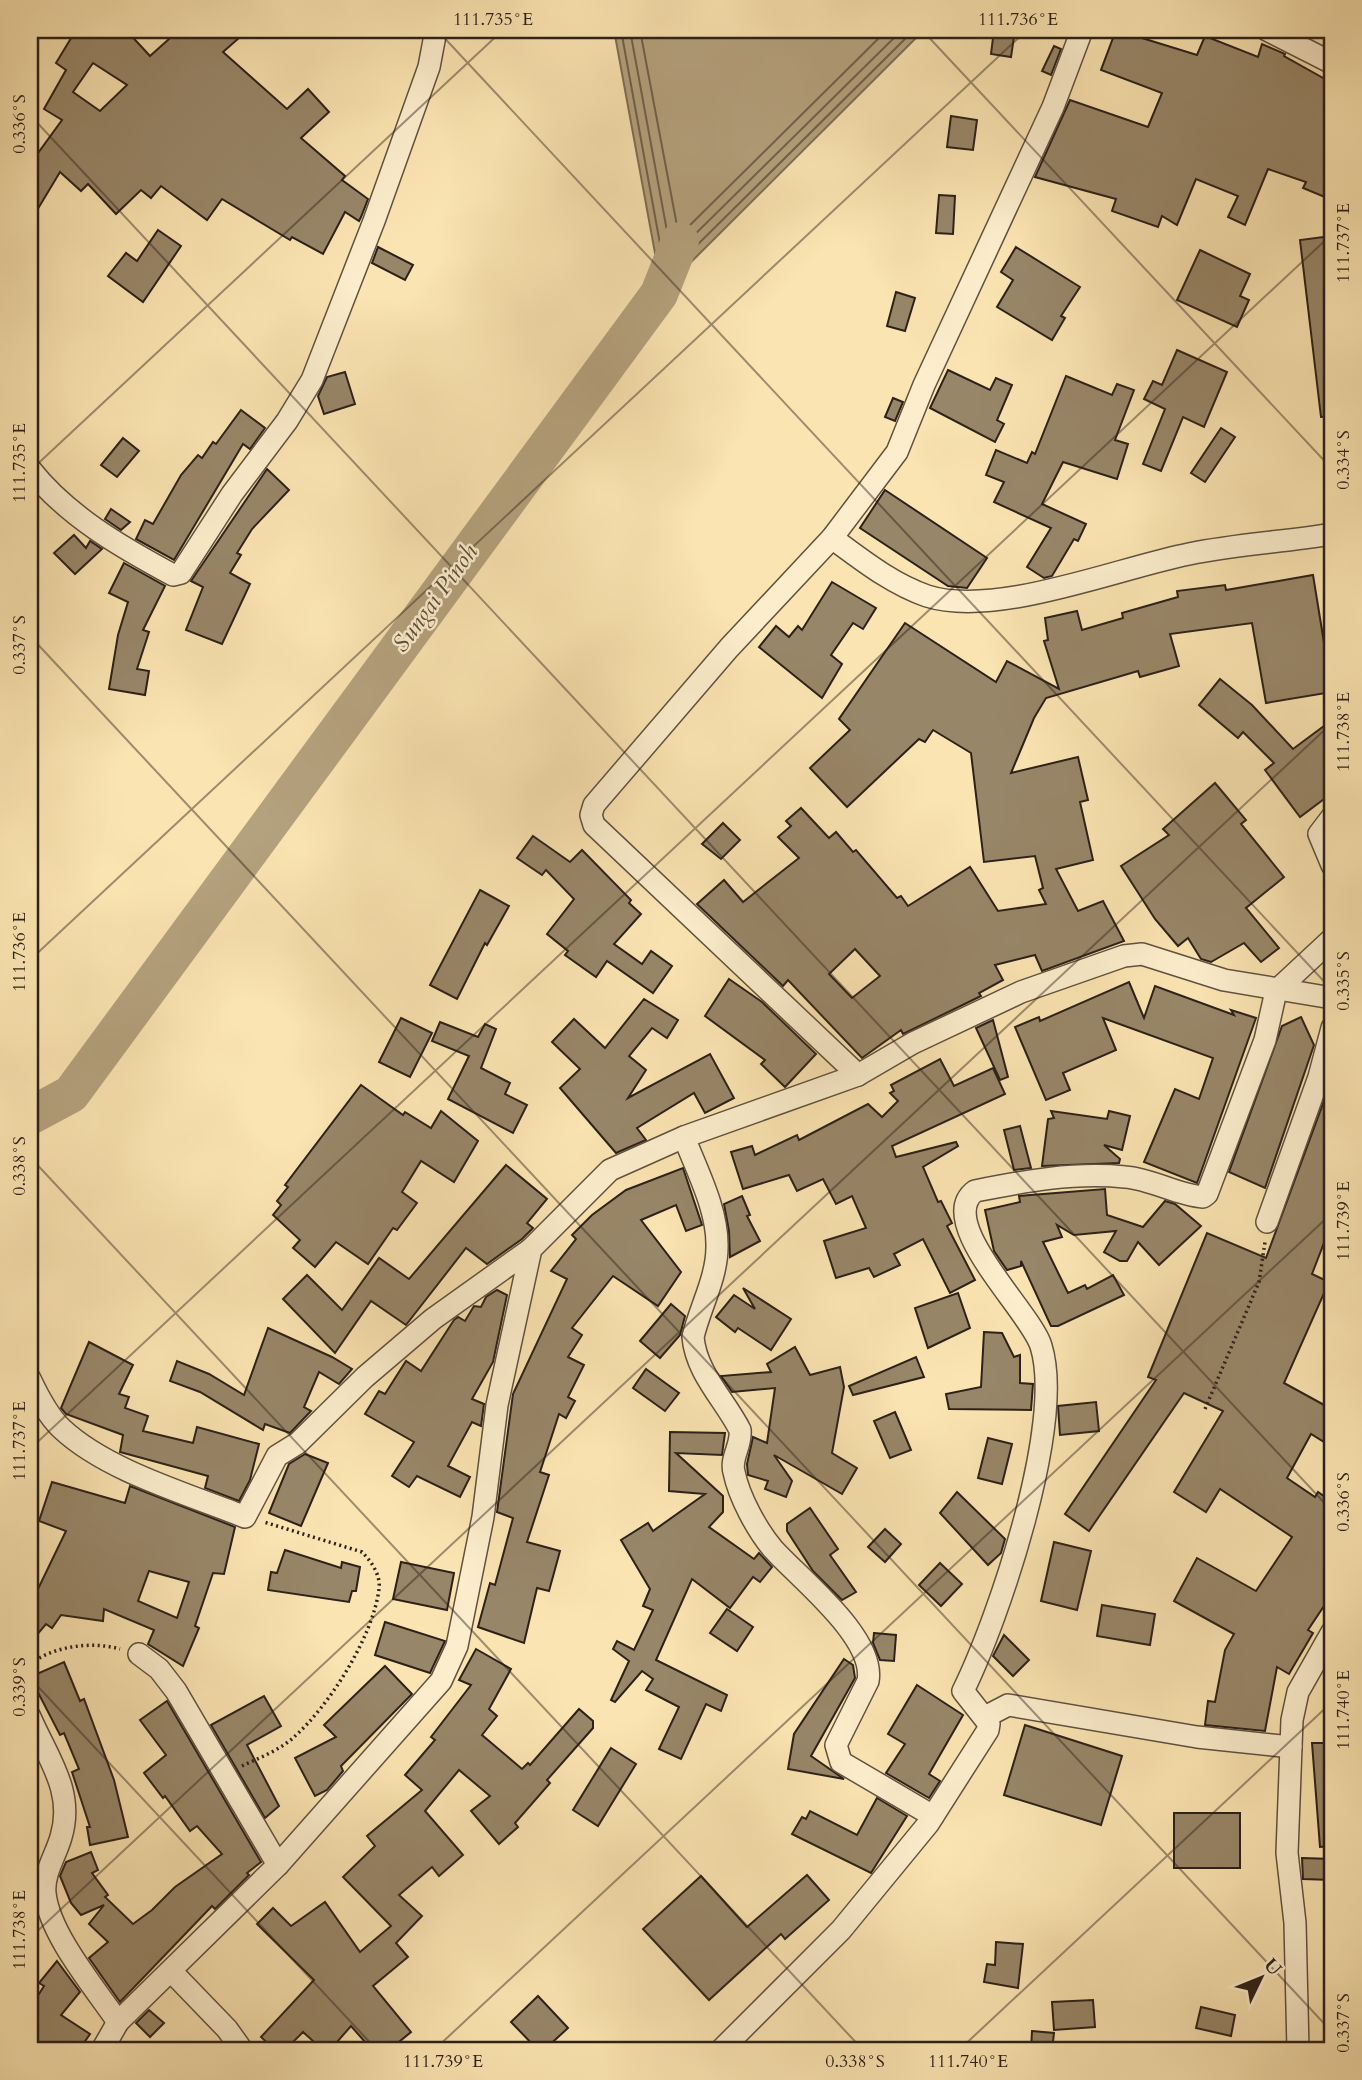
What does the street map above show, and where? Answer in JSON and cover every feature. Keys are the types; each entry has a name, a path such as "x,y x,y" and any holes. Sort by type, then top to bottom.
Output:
{"street":[{"path":"30,469 41,483 115,544 173,575 181,573 232,494 287,421 312,380 379,209 429,67 436,30"},
{"path":"858,1075 594,825 591,815 594,805 654,732 832,538 897,452 924,385 1053,107 1082,30"},
{"path":"1267,30 1332,63"},
{"path":"832,538 890,579 928,596 966,602 1056,587 1190,554 1332,534"},
{"path":"1332,817 1319,834 1332,864"},
{"path":"721,2050 841,1930 933,1815 988,1730 989,1724 985,1717 963,1690 998,1602 1035,1476 1046,1420 1046,1380 1042,1348 1035,1329 988,1268 976,1246 964,1207 967,1198 975,1191 1039,1178 1090,1176 1145,1180 1202,1197 1208,1194 1265,1040 1276,991 1332,939"},
{"path":"30,1379 62,1429 97,1454 145,1477 245,1517 277,1456 298,1443 365,1377 433,1319 531,1249 610,1170 684,1137 858,1075 913,1043 1021,992 1124,956 1142,954 1224,980 1276,991 1332,998"},
{"path":"1267,1222 1315,1089 1332,1028"},
{"path":"684,1137 713,1216 717,1247 714,1271 693,1337 694,1348 716,1397 740,1430 733,1471 772,1548 817,1592 856,1640 870,1670 868,1681 836,1745 836,1754 841,1762 933,1815"},
{"path":"102,2050 118,2022 278,1865 433,1690 457,1646 483,1517 497,1405 531,1249"},
{"path":"1298,2050 1295,1923 1287,1853 1292,1720 1298,1692 1332,1632"},
{"path":"139,1654 159,1669 176,1691 278,1865"},
{"path":"985,1717 1008,1705 1170,1733 1291,1747"},
{"path":"30,1717 66,1797 62,1836 44,1891 50,1913 73,1954 118,2022"},
{"path":"171,1971 227,2029 242,2050"}],"path":[{"path":"1205,1409 1259,1282 1267,1222"},
{"path":"226,1774 294,1738 323,1703 347,1671 365,1632 379,1588 373,1563 362,1552 245,1517"},
{"path":"30,1664 59,1648 115,1647 139,1654"}],"water":[{"path":"614,30 924,30 662,291"}],"building":[{"path":"76,30 126,30 150,56 179,30 248,30 223,52 287,109 308,89 329,112 301,138 345,176 342,180 368,199 359,221 345,212 323,254 292,237 290,240 222,199 207,220 161,186 151,198 141,190 116,214 88,184 81,191 60,172 30,222 30,177 38,163 33,160 62,120 44,109 66,70 56,63","holes":["93,63 127,85 100,111 73,92"]},
{"path":"994,30 1015,30 1011,57 991,54"},
{"path":"1116,30 1197,55 1205,36 1258,57 1262,44 1285,54 1284,56 1332,83 1332,200 1303,188 1306,182 1268,169 1245,225 1228,217 1238,196 1196,179 1177,225 1162,216 1158,227 1112,211 1116,199 1035,177 1070,100 1148,127 1162,93 1101,70"},
{"path":"1054,46 1061,49 1051,75 1042,71"},
{"path":"951,116 977,120 973,150 947,147"},
{"path":"939,195 955,196 953,234 936,233"},
{"path":"158,230 181,246 143,302 108,276 126,253 137,261"},
{"path":"1332,236 1332,416 1321,417 1300,240"},
{"path":"378,247 413,265 405,280 372,263"},
{"path":"1016,247 1080,287 1061,316 1065,318 1052,340 997,307 1013,280 1001,272"},
{"path":"1200,250 1250,274 1240,296 1249,300 1237,327 1177,300"},
{"path":"896,292 915,298 905,331 887,326"},
{"path":"1177,350 1227,372 1204,427 1183,417 1161,471 1143,464 1165,409 1144,399 1153,381 1162,385"},
{"path":"948,370 990,390 996,378 1012,385 997,420 1004,424 995,442 930,408"},
{"path":"345,372 355,404 324,414 318,396 327,377"},
{"path":"1066,376 1112,395 1117,384 1134,390 1115,440 1128,444 1117,479 1063,462 1042,504 1086,524 1078,541 1074,539 1052,576 1044,578 1027,567 1051,528 994,502 1004,482 986,475 996,450 1027,463 1032,452 1035,454"},
{"path":"893,398 903,402 895,421 885,417"},
{"path":"241,410 265,428 250,449 243,444 174,560 136,539 145,520 153,524 181,475 198,455 202,458 213,442 216,444"},
{"path":"1221,428 1235,437 1205,482 1191,473"},
{"path":"123,438 139,451 117,477 101,465"},
{"path":"267,469 289,490 252,529 237,553 241,555 230,573 250,584 222,644 186,630 203,587 191,581"},
{"path":"885,490 987,558 967,588 948,586 860,528"},
{"path":"111,509 130,522 121,530 105,519"},
{"path":"74,535 86,548 90,541 102,549 75,574 54,553"},
{"path":"124,563 165,586 143,630 149,632 137,669 149,671 145,695 109,689 118,635 128,602 109,593"},
{"path":"1313,575 1332,692 1266,703 1252,623 1170,634 1179,666 1140,677 1138,671 1046,698 1034,718 1011,773 1078,757 1088,800 1080,802 1093,860 1056,869 1078,911 1103,901 1124,941 1042,971 1035,955 995,965 1003,980 979,993 981,996 903,1034 901,1030 862,1058 788,980 783,986 697,904 724,880 743,902 799,858 778,837 791,826 786,821 801,808 829,838 836,832 853,852 856,850 897,898 901,896 908,906 970,867 998,911 1046,904 1039,890 1043,888 1035,856 984,862 971,753 933,730 925,742 919,739 847,807 810,768 850,730 839,719 905,623 996,682 1007,661 1059,689 1044,641 1048,640 1045,618 1077,611 1082,630 1123,618 1122,613 1178,597 1177,591 1225,585 1226,590","holes":["855,949 880,976 852,998 829,974"]},
{"path":"832,582 876,608 863,629 853,623 831,655 842,664 822,698 759,647 776,626 789,637 798,626 802,630"},
{"path":"1220,679 1252,705 1293,749 1332,720 1332,793 1300,817 1265,770 1274,763 1243,732 1238,738 1199,705"},
{"path":"1215,783 1246,820 1241,824 1284,877 1246,908 1279,948 1261,962 1244,943 1211,962 1201,959 1188,938 1178,946 1155,919 1121,866 1169,835 1163,829"},
{"path":"723,823 740,840 721,859 702,844"},
{"path":"533,836 570,862 582,850 631,900 629,903 641,914 614,944 642,964 651,951 672,966 653,993 607,961 596,977 565,955 568,951 547,934 574,899 546,870 542,875 517,858"},
{"path":"480,890 509,906 487,945 485,943 457,999 430,985"},
{"path":"729,979 762,1002 816,1054 785,1087 761,1064 765,1060 705,1016"},
{"path":"1129,982 1144,1018 1155,986 1234,1015 1231,1010 1256,1018 1197,1183 1144,1162 1175,1089 1199,1099 1213,1058 1103,1018 1116,1050 1063,1073 1070,1090 1046,1100 1015,1027 1039,1017 1040,1021"},
{"path":"644,999 678,1020 667,1038 652,1028 629,1056 646,1070 628,1098 710,1054 734,1098 705,1113 694,1093 637,1128 646,1140 616,1153 560,1088 580,1069 552,1042 574,1019 605,1048"},
{"path":"1301,1017 1314,1045 1265,1188 1229,1172 1282,1026"},
{"path":"401,1018 432,1033 410,1077 379,1062"},
{"path":"993,1020 1008,1077 1000,1080 976,1028"},
{"path":"440,1022 478,1037 485,1024 496,1029 481,1068 510,1083 505,1094 527,1105 513,1133 448,1099 469,1056 432,1041"},
{"path":"940,1059 954,1086 993,1068 1005,1094 892,1146 896,1157 956,1142 958,1146 923,1167 938,1202 941,1201 952,1223 947,1226 975,1280 950,1293 923,1239 894,1254 900,1265 874,1277 869,1268 836,1278 824,1241 866,1228 852,1196 836,1204 823,1179 797,1191 789,1175 743,1189 731,1152 752,1146 755,1155 797,1135 799,1140 868,1104 882,1117 898,1101 890,1093 894,1091 891,1085"},
{"path":"1331,1082 1332,1222 1312,1274 1329,1282 1284,1383 1326,1406 1324,1410 1332,1415 1332,1447 1311,1434 1287,1478 1315,1497 1318,1492 1332,1502 1332,1594 1308,1630 1313,1633 1289,1674 1277,1667 1265,1731 1205,1725 1208,1701 1215,1702 1225,1650 1234,1634 1174,1601 1197,1558 1256,1591 1292,1537 1220,1489 1206,1512 1174,1492 1223,1411 1184,1393 1089,1531 1065,1514 1156,1380 1148,1377 1207,1233 1266,1258"},
{"path":"361,1085 403,1115 405,1112 431,1128 441,1111 478,1141 454,1182 421,1161 402,1192 417,1203 397,1230 393,1228 368,1264 336,1242 315,1267 293,1248 300,1240 273,1215 281,1205 277,1201 288,1187 285,1185"},
{"path":"1051,1111 1107,1119 1109,1111 1130,1116 1122,1150 1104,1145 1120,1159 1119,1163 1042,1166 1048,1119 1054,1118"},
{"path":"1020,1126 1031,1168 1014,1170 1004,1130"},
{"path":"506,1165 547,1199 527,1223 533,1228 487,1264 466,1248 406,1325 371,1301 335,1353 283,1299 307,1275 342,1310 379,1258 409,1279"},
{"path":"683,1168 702,1225 686,1231 676,1205 641,1220 681,1272 658,1306 613,1276 572,1328 582,1335 568,1357 584,1365 568,1397 575,1401 566,1418 559,1414 540,1472 549,1475 527,1542 560,1551 549,1591 537,1588 524,1643 478,1627 490,1583 495,1585 513,1518 497,1512 513,1394 567,1279 551,1271 576,1239 572,1235 592,1215 626,1190"},
{"path":"1105,1189 1107,1215 1143,1227 1165,1201 1175,1204 1201,1226 1159,1265 1138,1242 1127,1261 1120,1261 1104,1252 1116,1231 1074,1235 1057,1225 1062,1237 1043,1242 1068,1293 1085,1285 1087,1289 1113,1275 1124,1295 1058,1326 1051,1326 1021,1261 1021,1266 1007,1270 994,1251 985,1210 1020,1202 1019,1196"},
{"path":"742,1196 750,1215 747,1216 760,1241 730,1257 724,1204"},
{"path":"743,1288 791,1319 771,1350 738,1328 735,1332 716,1317 734,1295 755,1309"},
{"path":"497,1290 507,1295 493,1362 472,1399 484,1404 481,1426 472,1422 448,1466 470,1477 460,1497 417,1476 409,1487 392,1476 414,1442 365,1414 379,1391 385,1394 406,1361 421,1371 454,1320 458,1317 465,1321 474,1306 481,1307 486,1297"},
{"path":"958,1293 970,1328 928,1348 915,1308"},
{"path":"671,1304 685,1316 680,1335 660,1358 640,1341"},
{"path":"268,1328 352,1369 339,1384 319,1372 304,1407 311,1411 290,1433 265,1424 263,1430 200,1392 170,1381 177,1361 209,1374 244,1395"},
{"path":"984,1332 1002,1333 1014,1357 1020,1355 1020,1383 1033,1384 1031,1410 949,1409 946,1394 981,1387"},
{"path":"89,1342 133,1365 119,1394 129,1397 125,1408 148,1416 143,1431 193,1443 197,1427 259,1444 250,1480 239,1501 205,1488 208,1476 120,1452 123,1435 66,1414 61,1408"},
{"path":"795,1347 810,1375 840,1367 844,1387 832,1453 857,1468 842,1494 774,1455 792,1481 786,1497 765,1489 768,1481 748,1475 747,1464 753,1437 767,1443 775,1388 732,1392 721,1376 771,1372 767,1364"},
{"path":"916,1357 924,1377 853,1395 849,1386"},
{"path":"646,1369 679,1393 665,1411 633,1388"},
{"path":"1096,1402 1099,1431 1060,1435 1058,1406"},
{"path":"895,1412 911,1450 890,1458 874,1421"},
{"path":"670,1432 725,1433 722,1455 676,1453 723,1496 723,1512 709,1527 754,1559 759,1553 772,1567 760,1582 753,1577 730,1608 692,1579 656,1660 727,1695 721,1711 706,1704 681,1759 659,1749 679,1707 646,1690 653,1679 642,1671 615,1702 611,1700 629,1661 613,1649 617,1641 634,1650 653,1610 643,1606 650,1589 621,1540 648,1523 653,1531 705,1494 669,1491"},
{"path":"988,1438 1012,1444 1002,1484 978,1478"},
{"path":"305,1454 328,1463 301,1526 269,1513 289,1464"},
{"path":"52,1482 125,1503 130,1486 235,1527 224,1574 213,1573 195,1626 199,1628 183,1666 148,1644 154,1630 104,1609 103,1621 61,1615 52,1628 46,1624 30,1643 30,1582 37,1591 66,1531 39,1521","holes":["149,1571 189,1582 177,1618 138,1601"]},
{"path":"957,1492 1005,1539 1001,1553 988,1565 940,1513"},
{"path":"810,1508 838,1549 830,1555 856,1592 842,1600 813,1571 787,1531 787,1524"},
{"path":"885,1529 901,1544 885,1562 868,1547"},
{"path":"1054,1542 1091,1551 1077,1610 1041,1601"},
{"path":"285,1550 341,1568 342,1562 360,1567 356,1591 352,1591 349,1602 268,1590 271,1572 277,1573"},
{"path":"401,1562 454,1573 447,1610 393,1599"},
{"path":"940,1563 962,1584 941,1606 919,1585"},
{"path":"1102,1605 1155,1614 1150,1645 1097,1636"},
{"path":"727,1609 753,1627 737,1651 710,1633"},
{"path":"385,1622 445,1641 430,1673 375,1655"},
{"path":"874,1633 896,1635 894,1661 880,1660 873,1643"},
{"path":"1004,1635 1029,1660 1013,1676 993,1656"},
{"path":"476,1649 511,1669 489,1709 497,1716 482,1735 522,1769 528,1763 530,1765 579,1709 593,1721 593,1728 547,1780 550,1783 515,1823 518,1827 499,1844 471,1811 490,1796 459,1770 425,1811 463,1855 439,1876 432,1867 399,1895 422,1916 396,1943 408,1957 373,1986 411,2032 389,2050 372,2050 351,2026 330,2050 323,2050 303,2032 285,2050 275,2050 261,2037 314,1980 257,1924 273,1908 291,1926 325,1902 360,1952 391,1926 343,1877 375,1846 367,1836 422,1790 405,1775 435,1740 431,1737 471,1685 459,1680"},
{"path":"844,1659 853,1665 855,1678 811,1756 844,1779 788,1769 794,1734"},
{"path":"64,1662 80,1701 84,1699 114,1780 128,1837 90,1845 87,1827 90,1827 72,1772 79,1769 64,1733 60,1735 30,1677"},
{"path":"385,1666 412,1694 341,1766 343,1771 327,1790 315,1796 295,1758 336,1737 324,1725"},
{"path":"917,1685 963,1715 929,1774 940,1781 929,1798 886,1773 905,1744 888,1734"},
{"path":"264,1696 281,1726 247,1745 279,1806 265,1818 211,1725"},
{"path":"167,1701 261,1862 247,1873 249,1875 215,1909 212,1906 120,2002 89,1958 108,1942 89,1924 104,1905 81,1915 71,1903 60,1876 66,1862 91,1852 98,1870 92,1873 108,1895 105,1897 133,1924 175,1887 222,1854 197,1826 190,1831 165,1796 163,1798 144,1773 166,1755 140,1720"},
{"path":"1025,1725 1122,1756 1101,1825 1004,1795"},
{"path":"1312,1743 1332,1743 1332,1846 1320,1847"},
{"path":"611,1748 636,1764 598,1826 573,1810"},
{"path":"877,1798 907,1816 871,1873 792,1834 802,1817 806,1819 810,1811 857,1835"},
{"path":"1174,1813 1240,1813 1240,1868 1174,1868"},
{"path":"1302,1858 1332,1859 1332,1880 1303,1879"},
{"path":"807,1875 829,1900 785,1939 781,1934 709,2000 643,1929 701,1876 747,1927"},
{"path":"996,1942 1023,1944 1018,1988 984,1982 987,1964 995,1965"},
{"path":"57,1961 80,1992 61,2015 90,2034 79,2050 30,2050 30,2008 44,1986 39,1983"},
{"path":"538,1996 568,2028 544,2050 538,2050 511,2022"},
{"path":"1093,2000 1095,2027 1054,2030 1052,2002"},
{"path":"1201,2007 1235,2015 1231,2036 1196,2028"},
{"path":"149,2010 164,2023 150,2037 136,2023"},
{"path":"1032,2031 1054,2033 1052,2050 1031,2050"}],"waterway":[{"name":"Sungai Pinoh","path":"30,1116 71,1094 659,294 680,241"}]}
